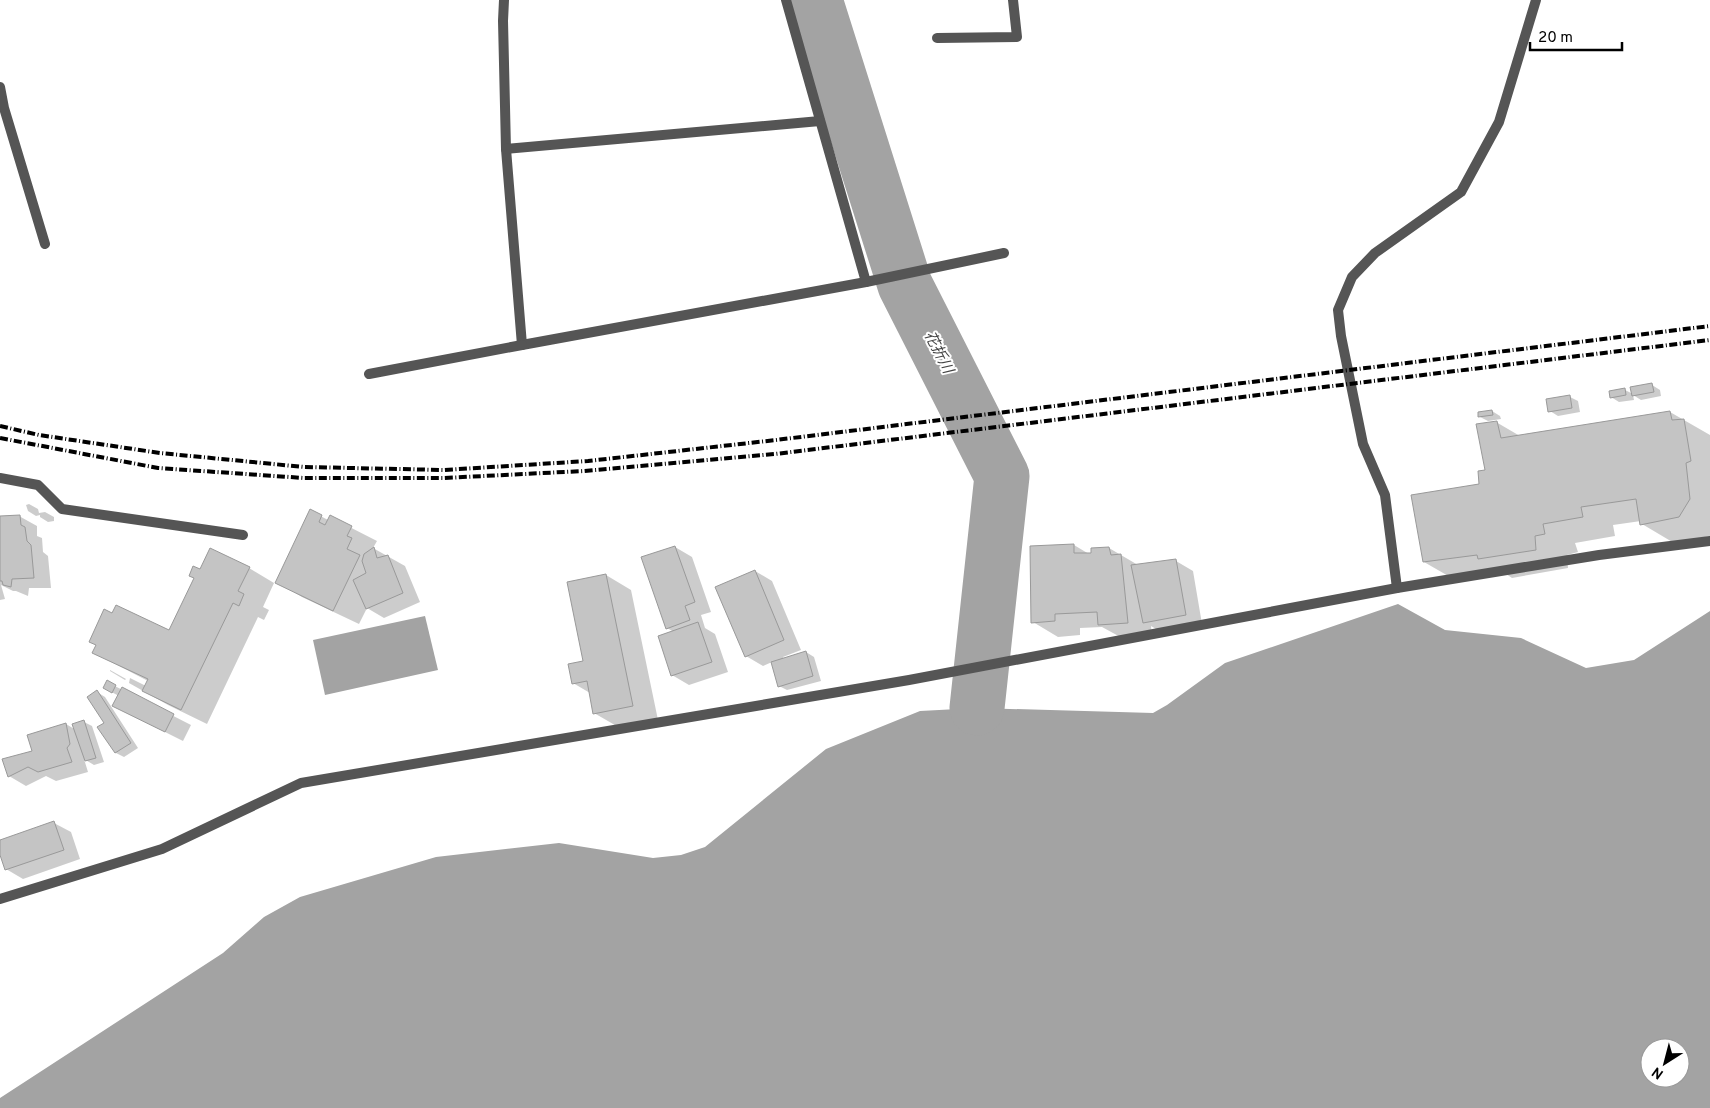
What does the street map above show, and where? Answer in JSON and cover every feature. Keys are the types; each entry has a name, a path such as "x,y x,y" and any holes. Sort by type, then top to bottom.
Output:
{"street":[{"path":"504,0 506,148 522,345"},
{"path":"786,0 866,282"},
{"path":"937,38 1017,37 1013,0"},
{"path":"1398,588 1385,495 1363,444 1341,336 1338,310 1352,277 1375,253 1461,192 1500,122 1536,0"},
{"path":"0,87 4,108 45,244"},
{"path":"506,148 820,121"},
{"path":"369,374 866,282 1004,253"},
{"path":"0,478 38,485 62,509 244,535"},
{"path":"0,899 162,849 301,783 909,680 1398,588 1599,555 1710,541"}],"shaded area":[{"path":"1398,604 1445,630 1521,638 1586,668 1634,660 1710,611 1710,1108 0,1108 0,1098 223,953 264,917 300,897 436,857 559,843 653,858 681,855 705,847 826,749 920,711 977,708 1153,713 1225,663"},
{"path":"425,616 438,670 325,695 313,640"}],"building":[{"path":"1652,383 1654,392 1632,396 1630,387"},
{"path":"1625,388 1626,395 1610,398 1609,391"},
{"path":"1570,395 1572,408 1548,412 1546,399"},
{"path":"1492,410 1493,415 1478,417 1478,412"},
{"path":"1670,411 1672,420 1684,419 1691,461 1686,463 1690,499 1679,517 1640,525 1636,499 1581,507 1583,517 1543,524 1545,534 1535,536 1536,550 1478,559 1477,555 1423,562 1411,495 1479,484 1478,471 1485,470 1476,424 1497,421 1501,438"},
{"path":"310,509 322,515 319,522 325,525 330,515 352,526 347,536 352,538 347,549 360,555 333,611 275,583"},
{"path":"20,515 21,525 25,527 27,541 31,545 34,578 12,579 11,587 3,585 2,581 0,581 0,516"},
{"path":"1074,544 1074,553 1091,553 1091,548 1109,547 1111,555 1121,554 1128,623 1098,625 1097,612 1055,614 1055,621 1031,623 1030,546"},
{"path":"675,546 695,602 685,606 690,620 666,629 641,557"},
{"path":"374,547 377,558 388,555 403,593 366,609 353,580 366,573 362,561 364,554"},
{"path":"210,548 250,567 238,591 244,594 239,606 233,603 181,710 142,691 148,679 92,653 96,645 89,642 104,609 112,613 116,605 169,630 194,578 189,576 193,566 200,569"},
{"path":"1176,559 1186,615 1143,623 1131,565"},
{"path":"755,570 784,640 745,657 715,587"},
{"path":"606,574 633,706 593,714 587,681 572,684 568,664 583,661 567,582"},
{"path":"698,622 712,662 671,676 658,636"},
{"path":"806,651 813,676 778,687 771,662"},
{"path":"107,680 116,685 112,693 103,688"},
{"path":"122,687 174,714 165,732 112,706"},
{"path":"97,690 131,743 115,753 97,727 104,723 87,697"},
{"path":"84,720 96,758 85,761 72,724"},
{"path":"66,723 70,744 67,748 72,762 38,772 28,767 8,777 2,759 32,751 27,735"},
{"path":"54,821 64,850 5,870 0,855 0,840"}],"waterway":[{"name":"花折川","path":"815,0 905,285 1002,476 977,708"}],"railway":[{"path":"0,426 39,435 160,453 304,467 444,470 588,461 776,440 1710,326"},
{"path":"0,438 158,468 304,478 444,478 584,471 775,454 1710,340"}]}
